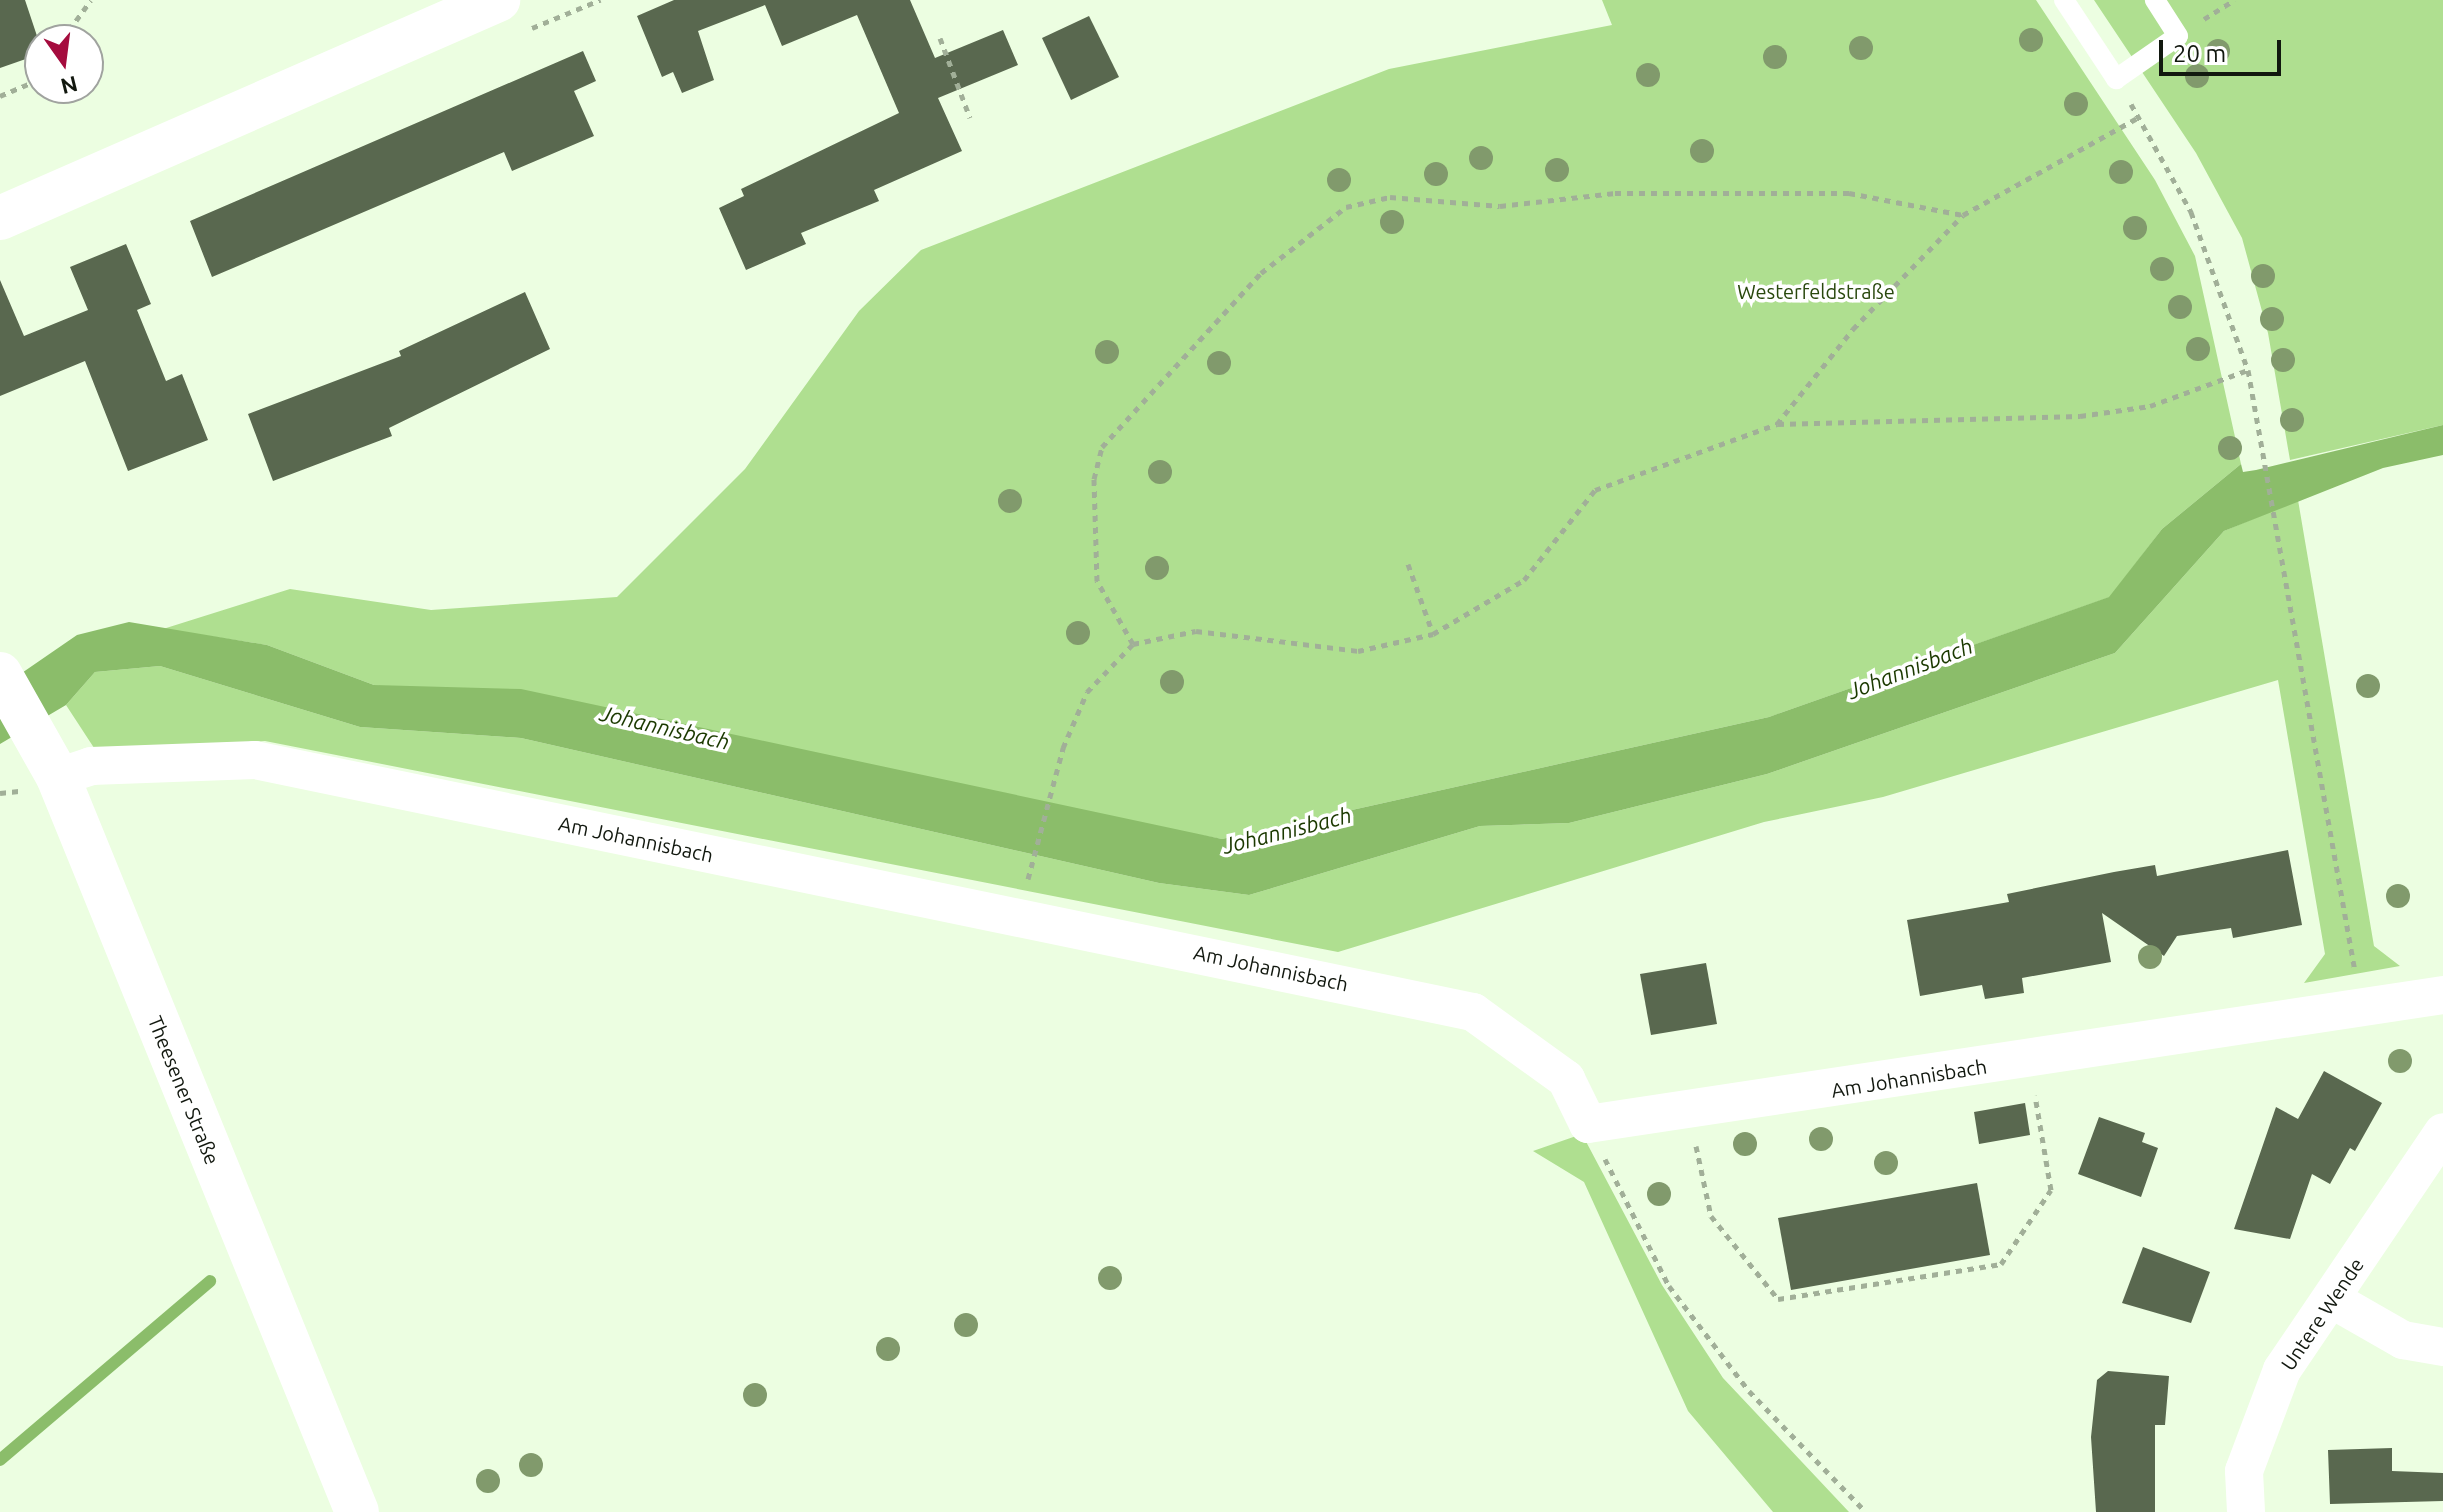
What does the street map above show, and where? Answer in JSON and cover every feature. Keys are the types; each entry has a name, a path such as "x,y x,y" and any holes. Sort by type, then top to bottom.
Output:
{"street":[{"path":"0,218 498,0"},
{"name":"Theesener Straße","path":"0,674 58,777 357,1512"},
{"name":"Am Johannisbach","path":"58,777 91,766 255,760 1473,1012 1566,1079 1588,1124 1689,1113 2360,1004 2443,995"},
{"name":"Untere Wende","path":"2246,1512 2244,1471 2254,1432 2282,1370 2333,1300 2443,1132"},
{"path":"2333,1300 2403,1340 2443,1347"}],"lane":[{"path":"2064,0 2116,79 2178,36 2155,0"}],"path":[{"path":"74,24 91,0"},
{"path":"940,38 970,118"},
{"path":"0,96 24,86"},
{"path":"1777,424 1853,329 1963,215 2139,117 2191,212 2248,370 2261,424 2360,1004"},
{"path":"1133,644 1097,581 1094,479 1102,447 1261,273 1346,207 1390,197 1500,206 1615,193 1849,193 1963,215"},
{"path":"1028,880 1063,748 1087,692 1133,644 1196,631 1358,651 1433,634 1524,580 1595,490 1777,424 2080,416 2150,406 2248,370"},
{"path":"1408,564 1433,634"},
{"path":"1689,1113 1711,1216 1778,1299 2001,1264 2051,1190 2028,1059"},
{"path":"1588,1124 1669,1286 1749,1391 1866,1512"}],"green space":[{"name":"Westerfeldstraße","path":"1602,0 2036,0 2155,180 2195,256 2241,464 2162,529 2110,597 1769,717 1222,839 374,685 267,645 163,629 290,589 431,610 617,597 745,469 859,311 921,250 1389,69 1612,25"},
{"path":"2094,0 2443,0 2443,425 2290,460 2268,333 2242,238 2196,153"},
{"path":"2298,500 2374,946 2400,966 2304,983 2325,954 2278,680 1883,797 1764,822 1338,952 265,741 98,754 66,705 95,672 160,666 360,727 521,738 1159,883 1249,895 1480,826 1569,823 1767,774 2115,653 2224,531"},
{"path":"1582,1134 1662,1285 1723,1378 1849,1512 1773,1512 1688,1411 1584,1182 1533,1151"}],"water":[{"name":"Johannisbach","path":"2443,425 2443,455 2383,468 2224,531 2115,653 1767,774 1569,823 1480,826 1249,895 1159,883 521,738 360,727 160,666 95,672 66,705 0,744 0,688 77,635 129,622 267,645 374,685 521,689 1222,839 1769,717 2109,597 2162,529 2241,464 2243,472 2256,470"}],"building":[{"path":"0,0 25,0 33,24 24,24 24,60 0,68"},
{"path":"674,0 910,0 935,58 1003,30 1018,65 938,98 962,151 874,190 879,201 801,233 806,244 746,270 719,208 744,196 741,189 899,113 857,15 782,46 765,5 698,31 714,80 682,93 673,72 662,77 637,16"},
{"path":"1089,16 1119,77 1071,100 1042,38"},
{"path":"583,51 596,81 574,91 594,136 512,171 504,152 212,277 190,221"},
{"path":"126,244 151,304 137,310 166,381 182,374 208,440 128,471 85,361 0,396 0,280 24,336 88,310 70,267"},
{"path":"525,292 550,349 389,428 392,436 273,481 248,414 401,356 399,351"},
{"path":"2288,850 2302,925 2233,938 2231,928 2177,936 2164,956 2102,913 2111,962 2022,978 2024,993 1985,999 1982,985 1920,996 1907,920 2009,902 2007,894 2114,872 2155,865 2157,876"},
{"path":"1706,963 1717,1024 1651,1035 1640,974"},
{"path":"2324,1071 2382,1103 2355,1151 2350,1148 2330,1184 2312,1174 2290,1239 2234,1229 2276,1107 2298,1119"},
{"path":"2025,1103 2030,1135 1979,1144 1974,1112"},
{"path":"2099,1117 2145,1133 2142,1142 2158,1148 2141,1197 2078,1174"},
{"path":"1977,1183 1990,1255 1791,1290 1778,1218"},
{"path":"2143,1247 2210,1272 2191,1323 2122,1303"},
{"path":"2108,1371 2169,1376 2165,1425 2155,1425 2155,1512 2096,1512 2091,1437 2097,1380"},
{"path":"2392,1448 2392,1471 2443,1473 2443,1501 2330,1504 2328,1450"}],"waterway":[{"path":"0,1460 210,1281"}]}
